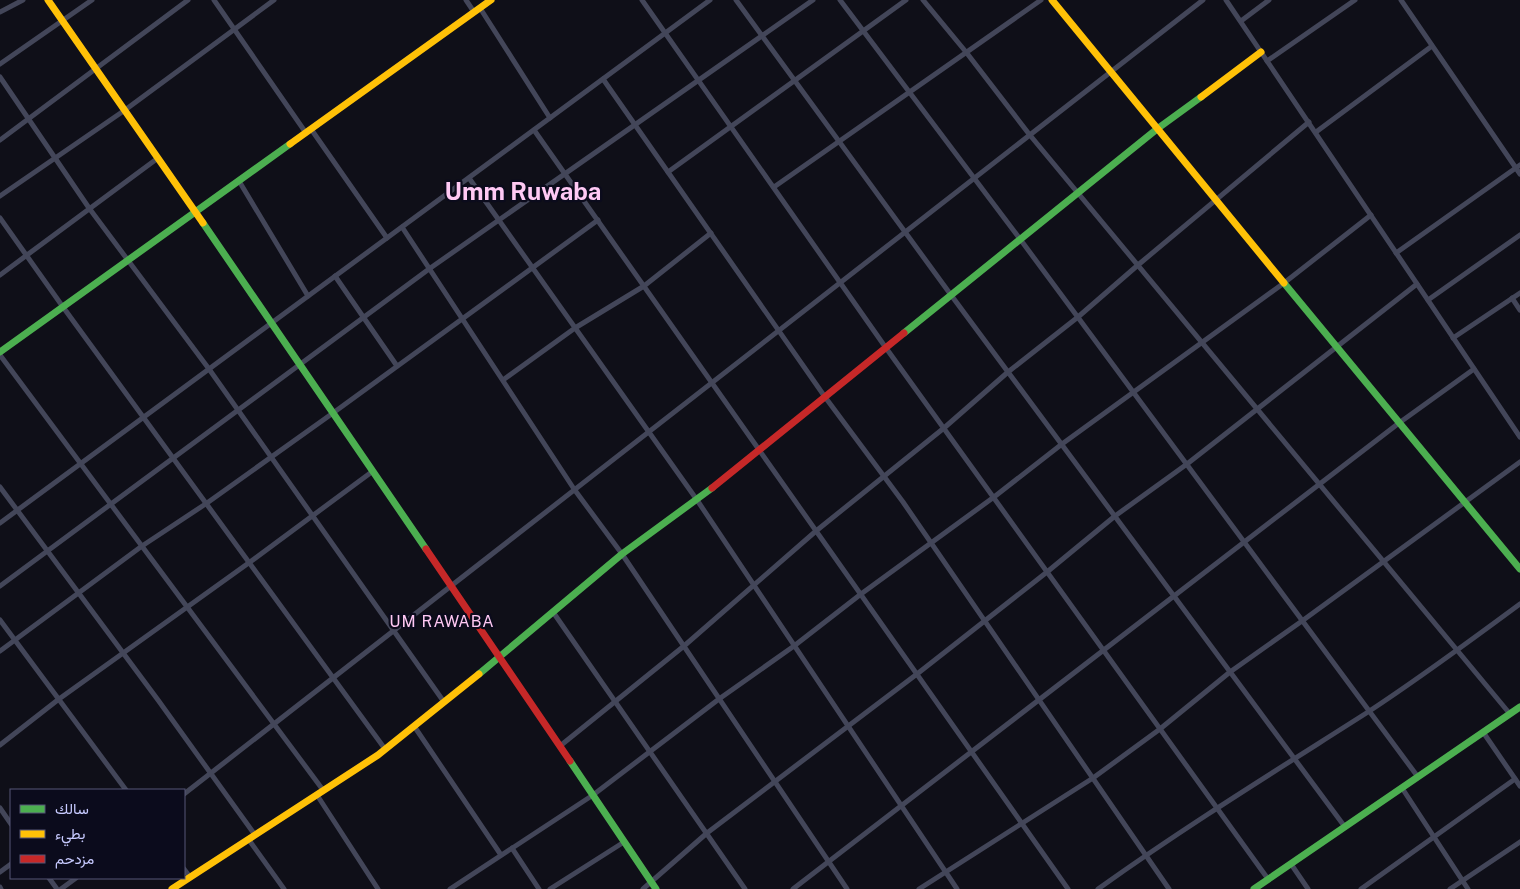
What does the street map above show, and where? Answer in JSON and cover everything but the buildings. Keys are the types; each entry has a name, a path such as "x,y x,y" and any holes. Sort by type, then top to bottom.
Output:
{"street":[{"path":"0,12 23,0"},
{"path":"48,0 272,323 654,886"},
{"path":"0,64 92,0"},
{"path":"0,140 78,81 97,70 188,0"},
{"path":"214,0 387,238"},
{"path":"0,196 125,110 274,0"},
{"path":"466,0 477,10 550,118"},
{"path":"378,889 320,792 274,723 0,354 491,0"},
{"path":"642,0 886,348 1268,879"},
{"path":"0,523 710,0"},
{"path":"736,0 951,295 1345,827"},
{"path":"0,586 49,552 111,504 430,269 564,173 813,0"},
{"path":"840,0 1134,392 1418,777"},
{"path":"668,172 906,0"},
{"path":"923,0 1029,134 1510,714"},
{"path":"774,187 1041,0"},
{"path":"1052,0 1156,129 1520,569"},
{"path":"185,793 1202,0"},
{"path":"1226,0 1474,369 1518,429 1520,437"},
{"path":"1241,22 1269,0"},
{"path":"1267,61 1354,0"},
{"path":"1401,0 1518,167 1520,174"},
{"path":"1316,132 1432,46"},
{"path":"172,889 385,749 500,657 622,554 697,500 760,450 1156,129 1261,52"},
{"path":"0,77 90,208 209,369 444,702"},
{"path":"603,79 778,330 932,543 1169,889"},
{"path":"560,746 684,646 816,531 944,428 1008,372 1078,317 1309,122"},
{"path":"534,130 1068,889"},
{"path":"0,275 158,158"},
{"path":"1396,252 1518,167"},
{"path":"469,178 697,500 957,889"},
{"path":"239,181 308,296"},
{"path":"450,889 593,795 719,699 794,646 861,594 994,497 1062,444 1284,283 1371,215"},
{"path":"0,218 385,749"},
{"path":"0,651 142,546 207,503 333,413 598,220"},
{"path":"402,227 574,489 622,554 847,889"},
{"path":"503,380 575,328 644,286 711,233"},
{"path":"1428,300 1520,235"},
{"path":"335,276 397,366"},
{"path":"643,889 654,886 707,834 774,781 916,674 1047,572 1115,516 1187,464 1417,284"},
{"path":"1453,338 1520,293"},
{"path":"1512,298 1520,310"},
{"path":"793,889 1399,423 1474,369"},
{"path":"919,889 1093,778 1160,729 1230,672 1520,462"},
{"path":"0,745 58,699 250,562 373,471"},
{"path":"0,487 124,653 210,773 284,889"},
{"path":"1098,889 1217,808 1369,711 1458,650 1520,604"},
{"path":"553,612 745,889"},
{"path":"0,620 125,789"},
{"path":"1254,889 1520,707"},
{"path":"414,726 501,855"},
{"path":"1484,732 1520,785"},
{"path":"1361,889 1516,779"},
{"path":"1402,788 1468,889"},
{"path":"1,811 10,823"},
{"path":"550,889 624,842"},
{"path":"1450,889 1520,842"},
{"path":"512,848 539,889"},
{"path":"1291,864 1308,889"},
{"path":"185,870 190,877"},
{"path":"62,889 75,879"}],"traffic: fast":[{"path":"904,333 1157,129 1201,97"},
{"path":"0,352 290,144"},
{"path":"203,223 426,549"},
{"path":"1284,283 1520,569"},
{"path":"479,674 622,554 712,488"},
{"path":"1254,889 1520,707"},
{"path":"570,761 656,889"}],"traffic: slow":[{"path":"48,0 203,223"},
{"path":"290,144 491,0"},
{"path":"1052,0 1284,283"},
{"path":"1201,97 1261,52"},
{"path":"172,889 378,755 479,674"}],"traffic: jam":[{"path":"712,488 904,333"},
{"path":"426,549 570,761"}],"district":[{"name":"Umm Ruwaba","path":"523,192"},
{"name":"UM RAWABA","path":"442,621"}]}
